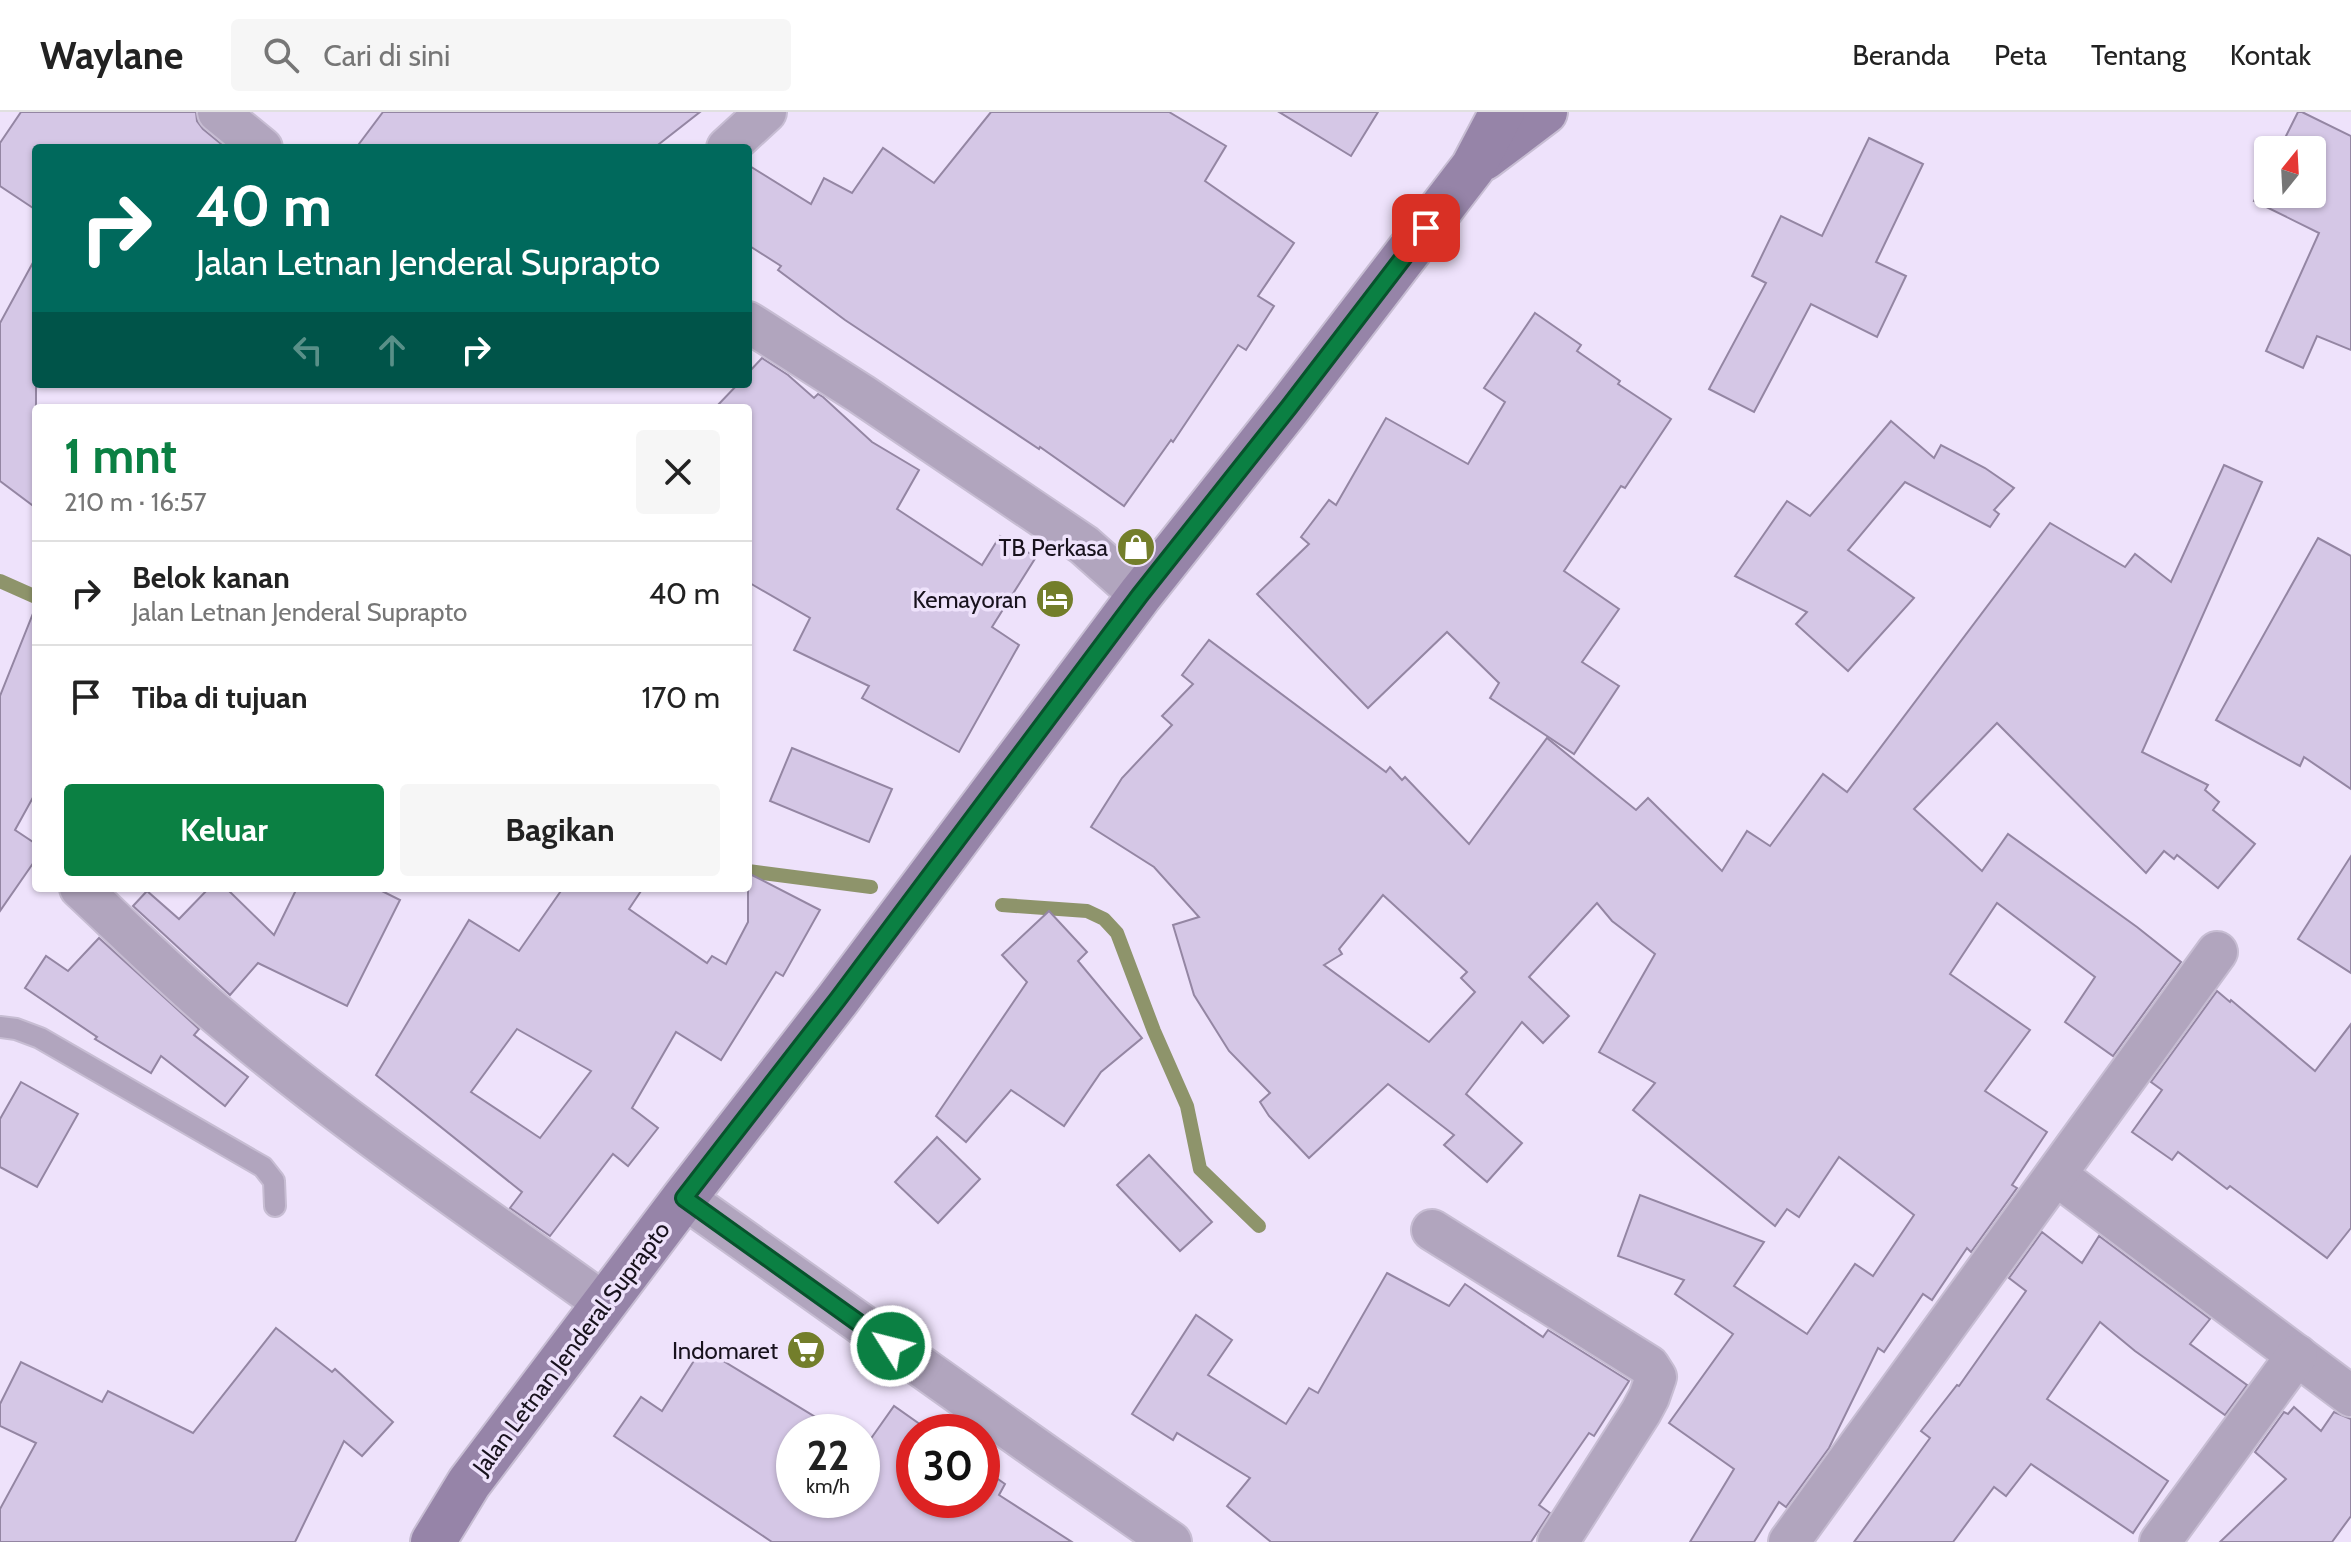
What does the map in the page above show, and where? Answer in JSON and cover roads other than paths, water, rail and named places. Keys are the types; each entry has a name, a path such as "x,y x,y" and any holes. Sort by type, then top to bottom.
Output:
{"main road":[{"name":"Jalan Letnan Jenderal Suprapto","path":"433,1542 469,1483 838,999 1140,595 1473,167 1502,112"},
{"name":"Jalan Letnan Jenderal Suprapto","path":"1473,167 1545,112"}],"street":[{"path":"218,112 257,144"},
{"path":"731,144 766,112"},
{"path":"752,325 861,394 1084,545 1140,595"},
{"path":"84,892 214,1012 319,1097 605,1304"},
{"path":"1789,1542 2217,952"},
{"path":"2056,1175 2351,1396"},
{"path":"684,1198 1171,1542"},
{"path":"1432,1230 1649,1366 1656,1377 1641,1412 1558,1542"},
{"path":"2160,1542 2297,1355"}],"lane":[{"path":"0,1027 40,1038 263,1167 274,1181 275,1206"}],"waterway":[{"path":"0,581 32,595"},
{"path":"752,872 871,887"},
{"path":"1002,905 1087,911 1104,919 1117,933 1154,1031 1187,1106 1200,1169 1259,1226"}],"place":[{"name":"TB Perkasa","path":"1136,547"},
{"name":"Kemayoran","path":"1055,599"},
{"name":"Indomaret","path":"806,1350"}]}
